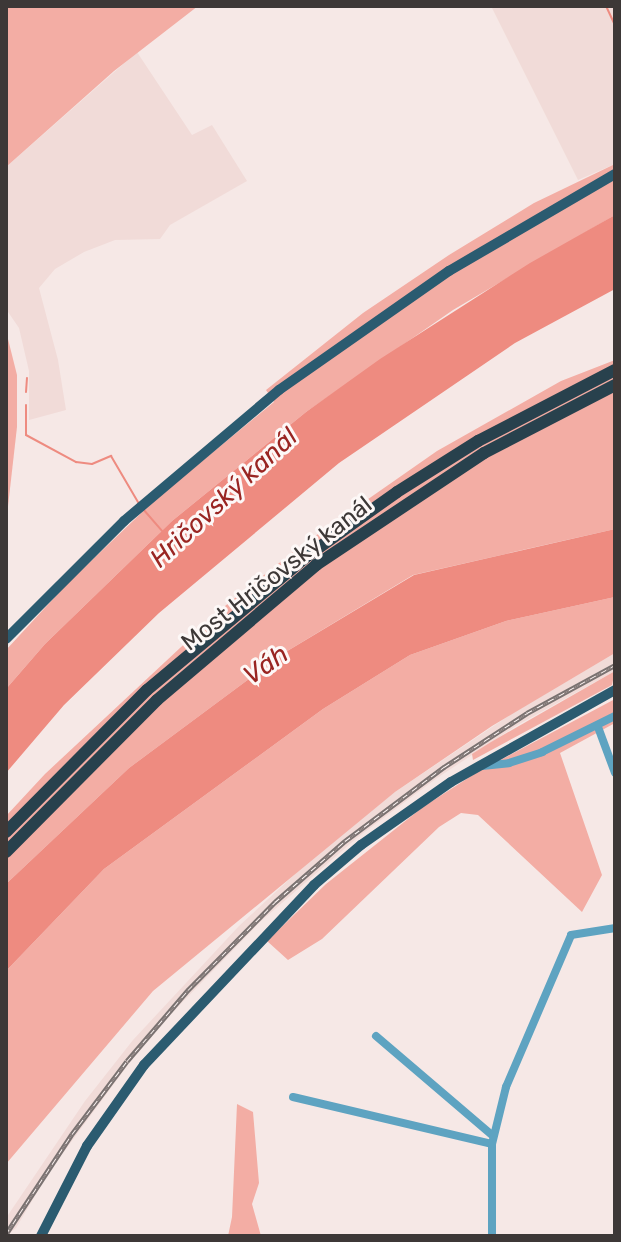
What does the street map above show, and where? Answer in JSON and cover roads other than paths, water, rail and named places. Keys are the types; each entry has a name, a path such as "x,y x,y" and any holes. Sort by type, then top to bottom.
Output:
{"highway":[{"name":"Most Hričovský kanál","path":"6,832 147,690 307,556 385,500 478,441 615,370"},
{"name":"Most Hričovský kanál","path":"6,852 147,709 316,565 484,453 615,385"}],"main road":[{"path":"6,639 124,521 279,390 449,271 615,174"},
{"path":"41,1236 97,1130 144,1065 183,1020 338,864 389,824 477,766 615,690"}],"street":[{"path":"477,766 518,760 598,727 615,716"},
{"path":"598,727 615,773"},
{"path":"492,1236 493,1140 506,1087 571,935 615,928"},
{"path":"377,1040 493,1140"},
{"path":"308,1101 310,1090"},
{"path":"293,1097 493,1140"}],"water":[{"name":"Hričovský kanál","path":"615,215 615,289 515,343 339,463 159,613 64,705 6,773 6,689 45,644 172,521 306,412 380,359 530,263"},
{"path":"615,529 615,597 506,621 410,655 323,709 104,869 6,971 6,884 129,768 284,653 414,575"}],"waterway":[{"path":"606,6 615,25"},
{"path":"26,392 27,378"},
{"path":"26,405 26,435 76,462 92,464 111,456 139,504"},
{"path":"143,509 162,531"}],"railway":[{"path":"6,1234 72,1134 127,1061 188,990 275,902 345,841 444,767 527,713 615,665"}],"water label":[{"name":"Váh","path":"266,665"}]}
